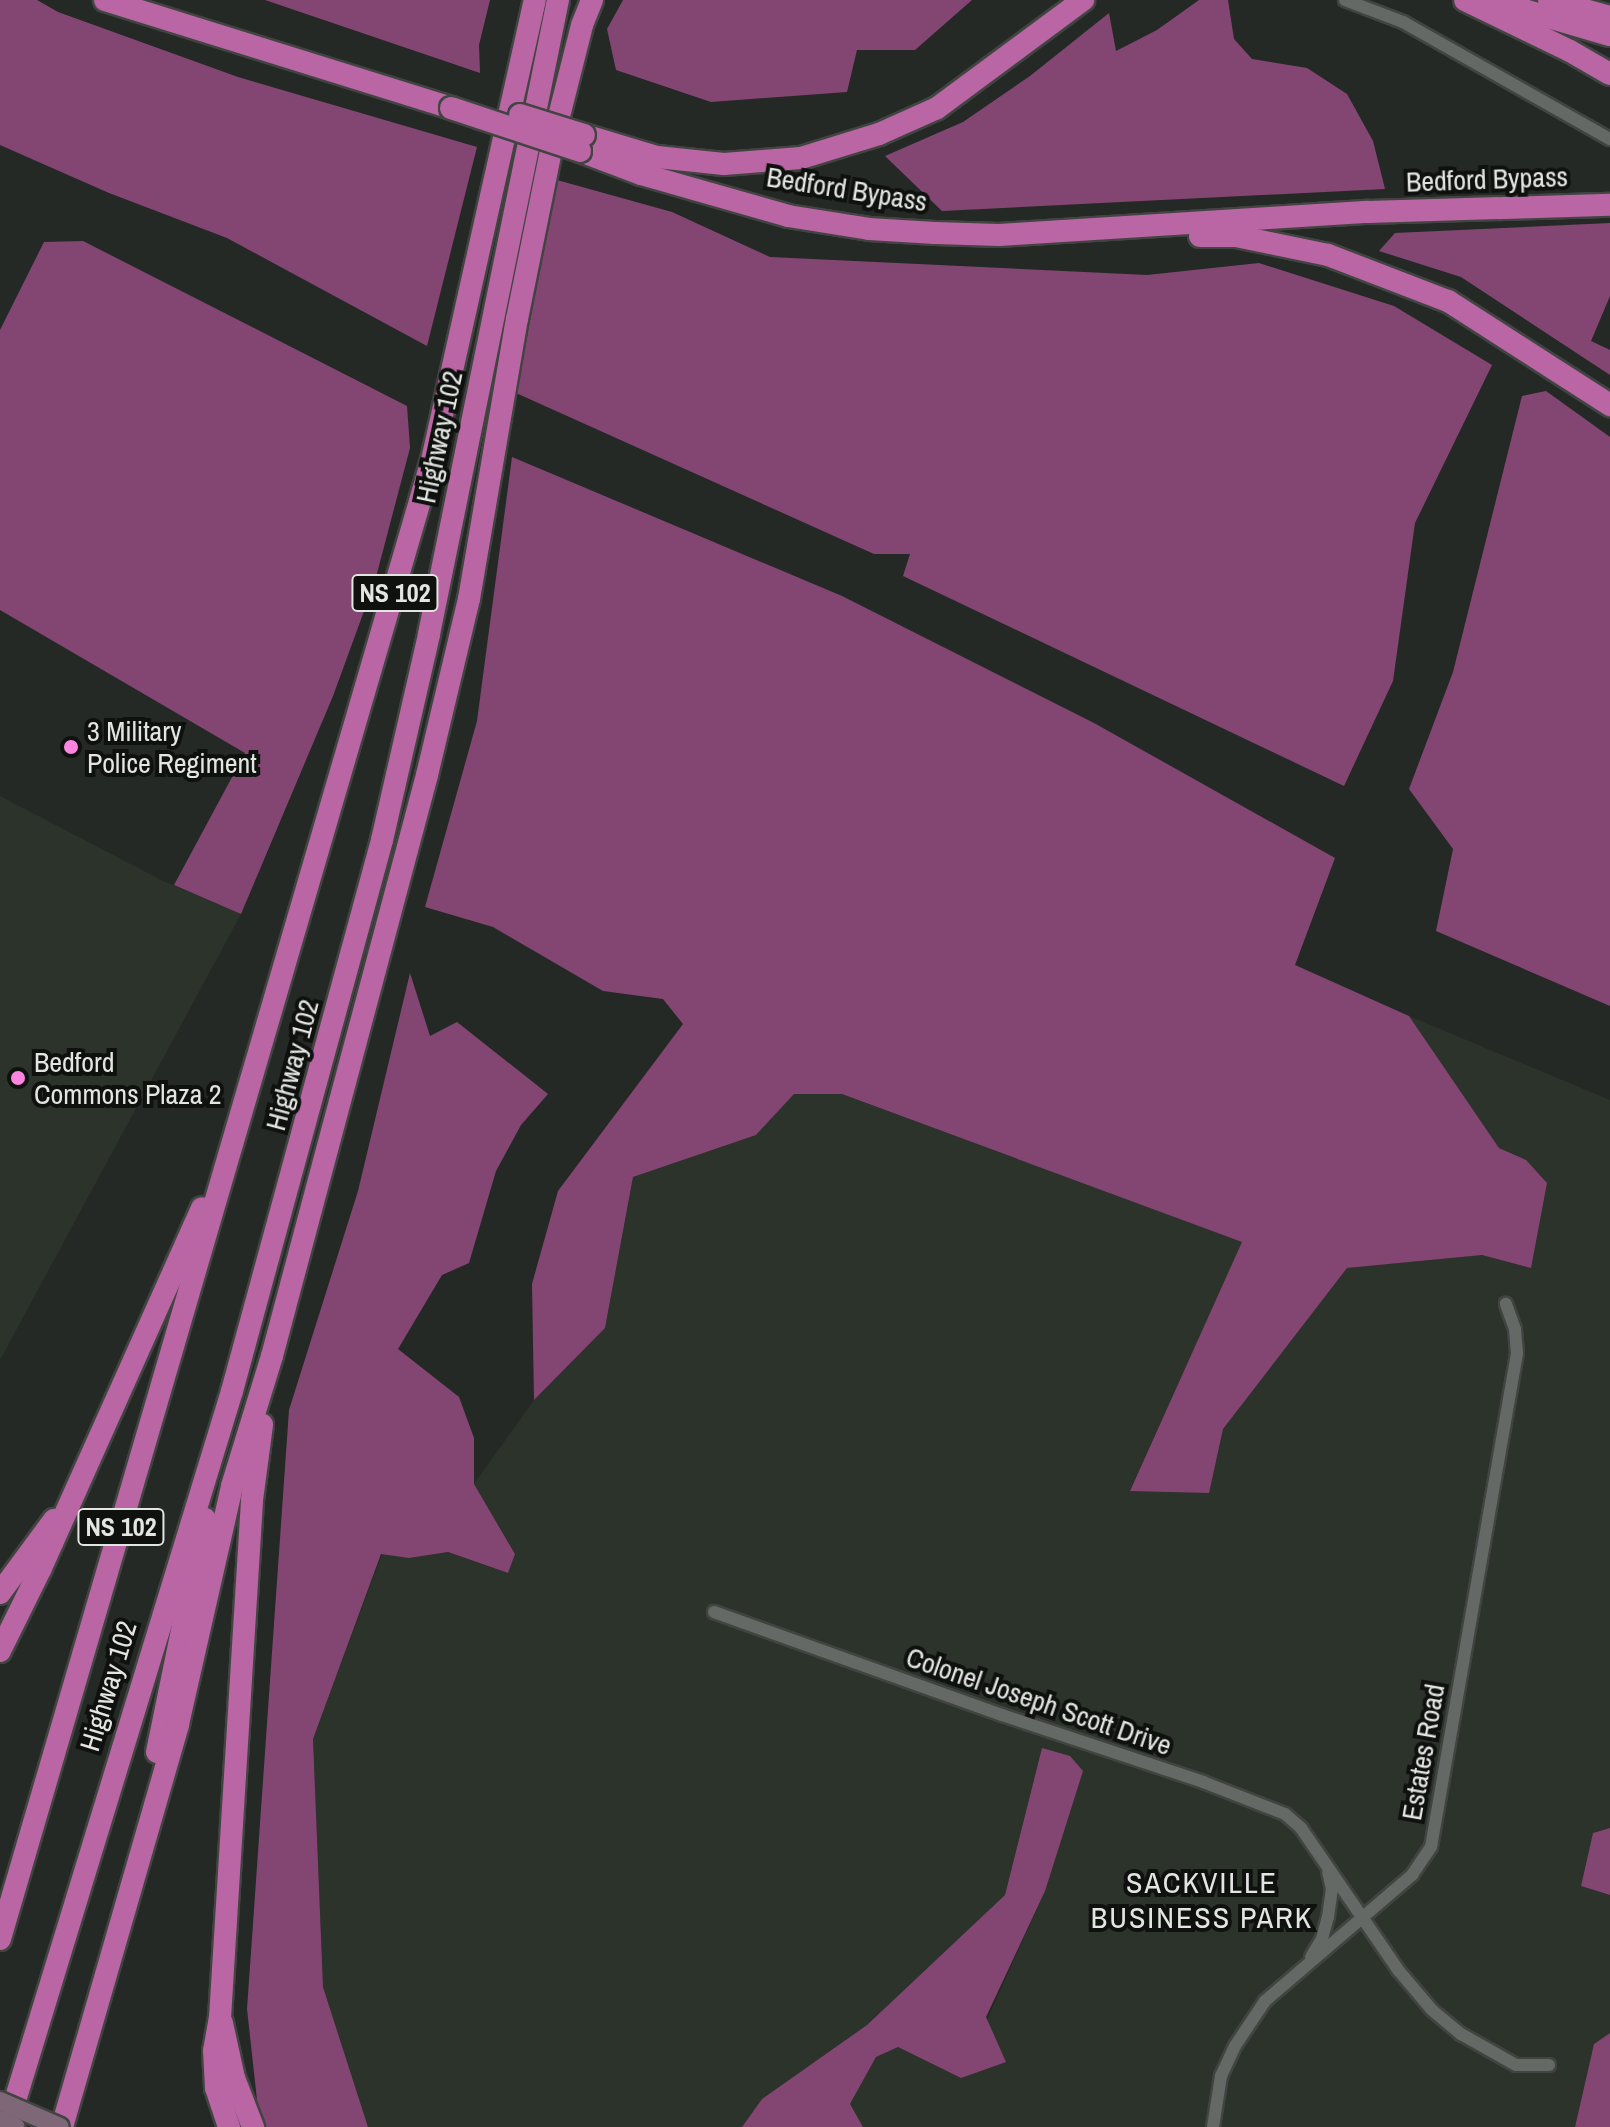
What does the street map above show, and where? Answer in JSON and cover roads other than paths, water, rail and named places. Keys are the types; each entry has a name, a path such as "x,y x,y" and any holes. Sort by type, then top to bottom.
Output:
{"highway":[{"name":"Bedford Bypass","path":"105,0 453,102"},
{"name":"Bedford Bypass","path":"143,0 582,143 657,157 724,164 801,158 879,134 937,108 1083,0"},
{"path":"515,96 526,0"},
{"name":"Highway 102","path":"0,1939 432,460 535,0"},
{"name":"Highway 102","path":"6,2127 232,1391 382,840 496,309 558,0"},
{"path":"61,2127 178,1724 232,1486 272,1356 469,599 517,319 554,136 582,25 592,0"},
{"path":"1465,0 1610,74"},
{"path":"1490,0 1610,35"},
{"path":"1549,0 1610,17"},
{"name":"Bedford Bypass","path":"582,143 641,174 788,216 869,229 999,235 1368,212 1610,205"},
{"path":"999,235 1236,236 1328,255 1448,301 1610,405"},
{"path":"399,877 413,772 498,337 496,309"},
{"path":"0,1651 70,1506 242,1115"},
{"path":"229,2127 216,2088 214,2051 220,2018 252,1500 272,1356"},
{"path":"138,1855 162,1724 232,1391"},
{"path":"0,1593 47,1526 70,1506"},
{"path":"220,2018 242,2103 253,2127"}],"main road":[{"path":"0,2101 61,2127"},
{"path":"0,2120 16,2127"}],"street":[{"path":"1345,0 1403,22 1610,139"},
{"name":"Estates Road","path":"1213,2127 1221,2076 1235,2046 1265,2001 1412,1875 1431,1847 1517,1353 1515,1329 1506,1304"},
{"name":"Colonel Joseph Scott Drive","path":"714,1612 1285,1814 1301,1828 1363,1919 1432,2010 1461,2034 1516,2065 1549,2065"},
{"name":"Colonel Joseph Scott Drive","path":"1303,1968 1322,1939 1328,1917 1332,1889 1326,1865"}],"place":[{"name":"3 Military Police Regiment","path":"71,747"},
{"name":"Bedford Commons Plaza 2","path":"18,1078"}],"district":[{"name":"SACKVILLE BUSINESS PARK","path":"1202,1899"}]}
